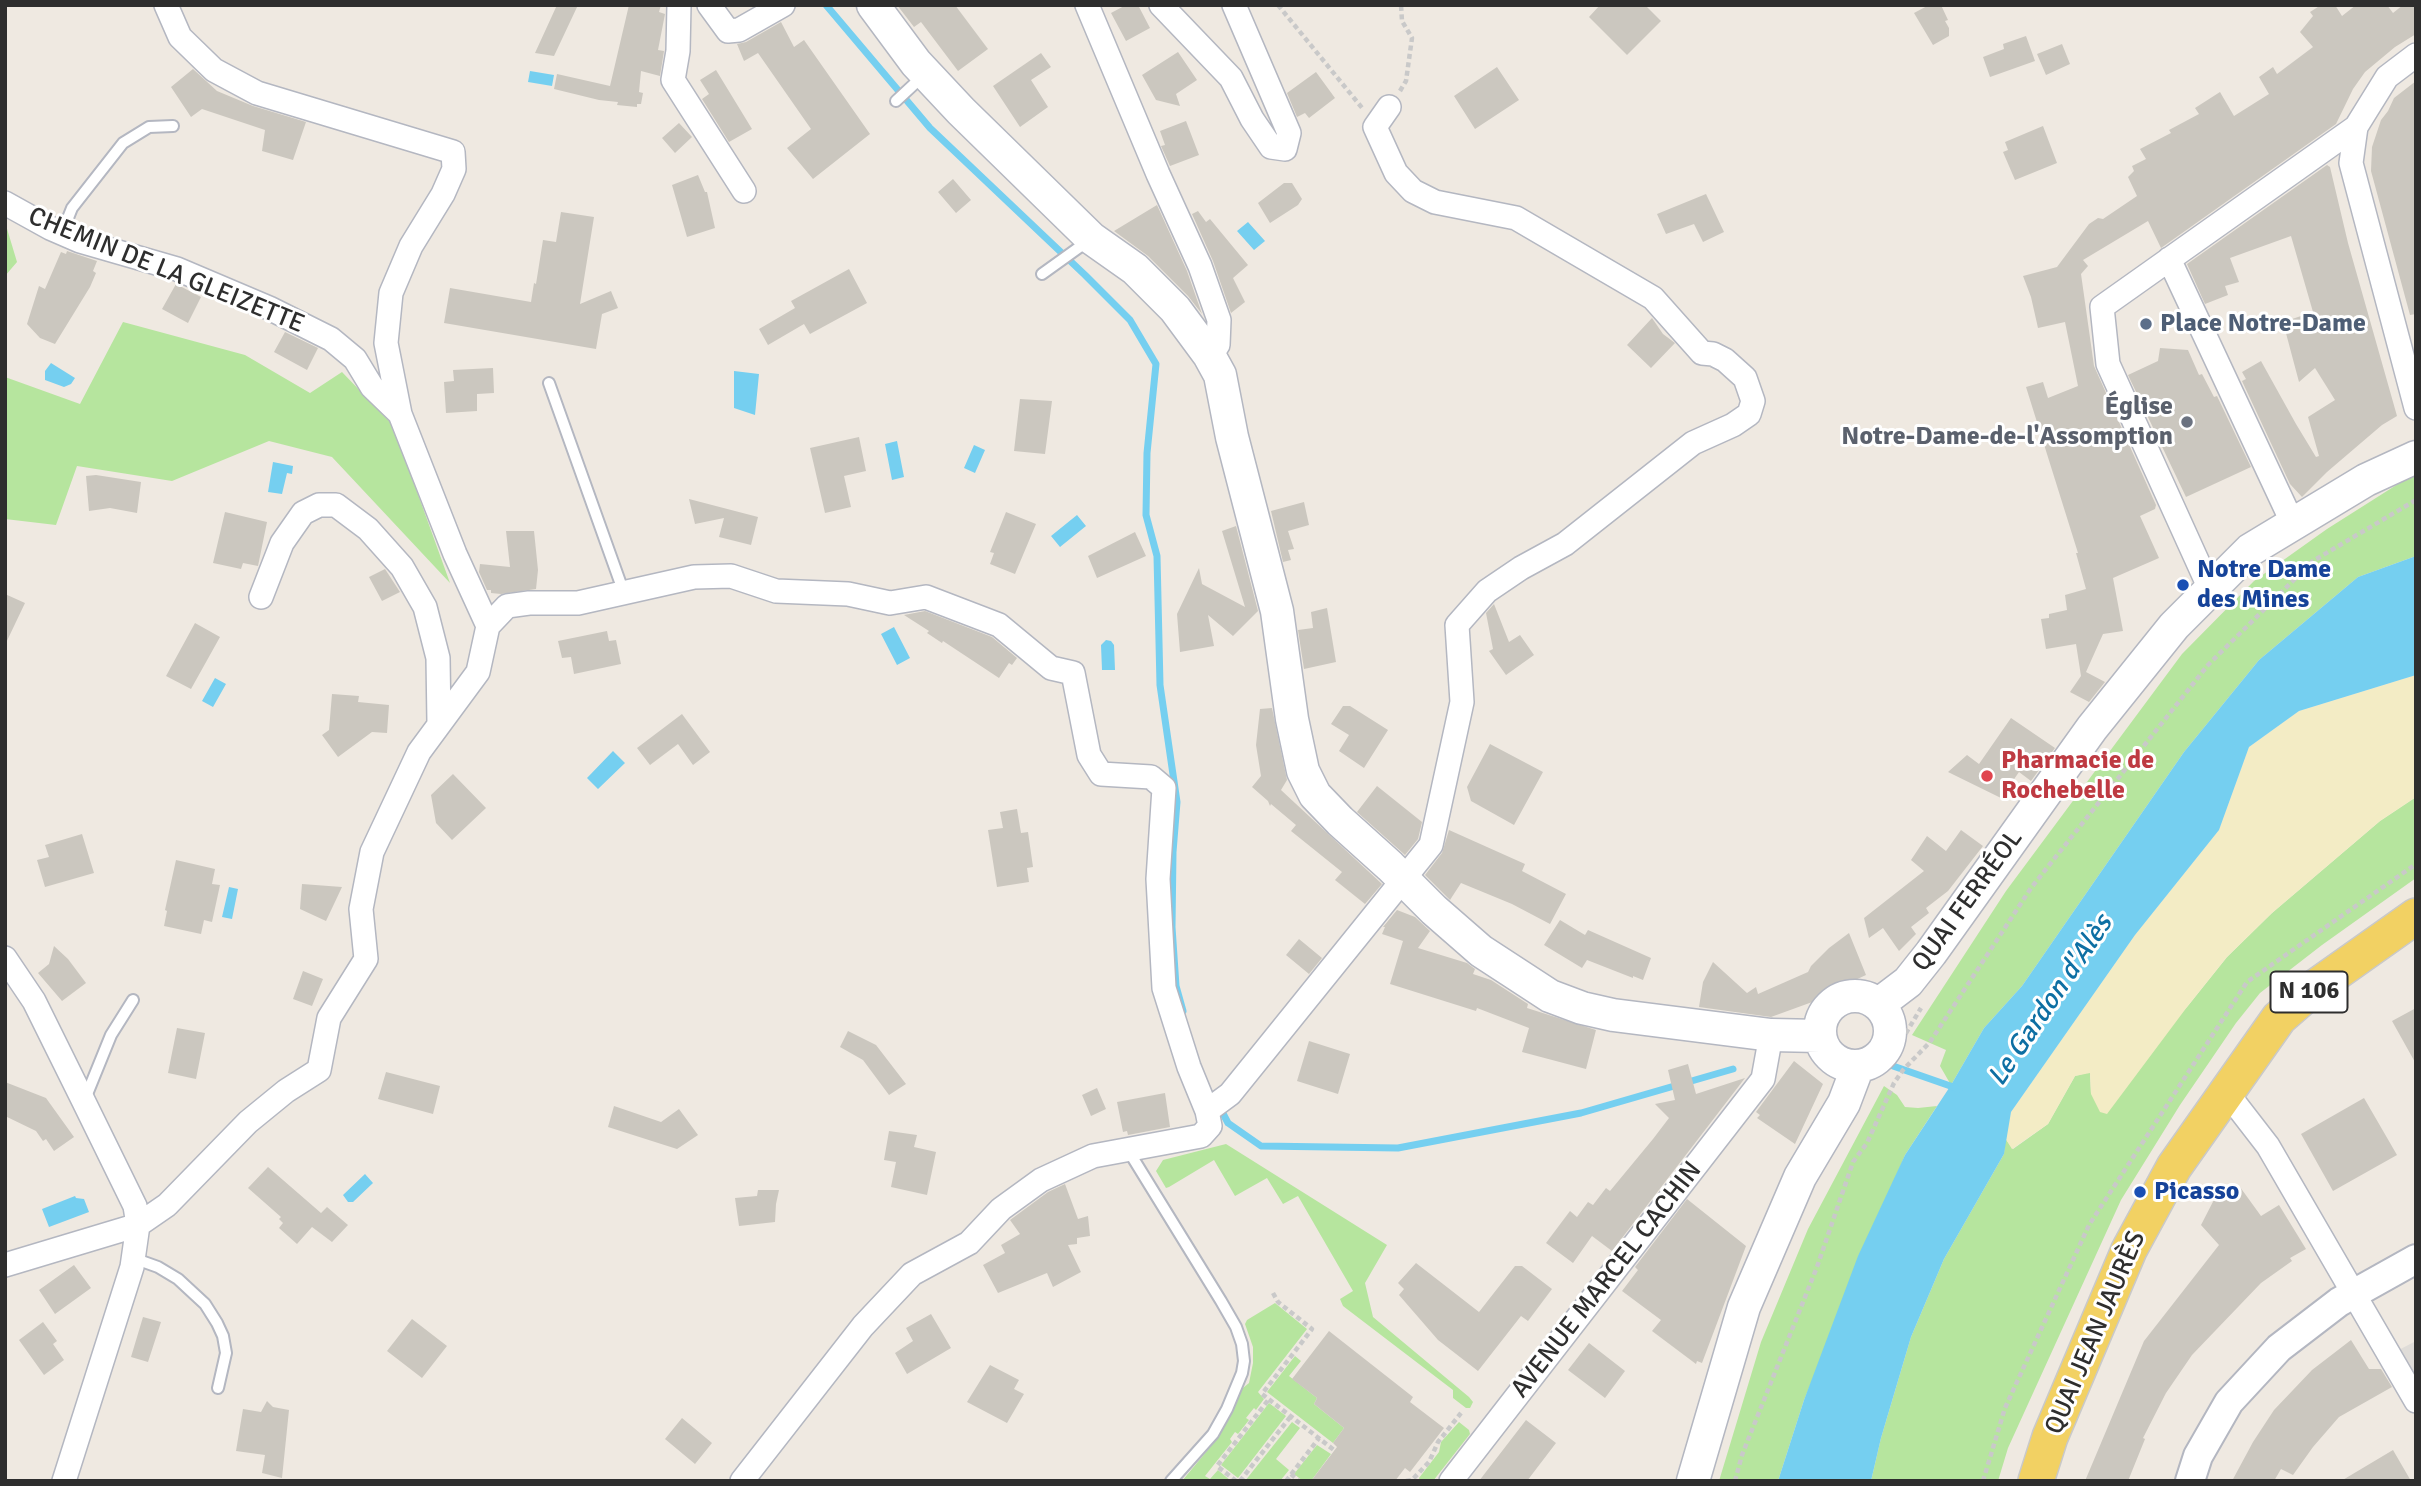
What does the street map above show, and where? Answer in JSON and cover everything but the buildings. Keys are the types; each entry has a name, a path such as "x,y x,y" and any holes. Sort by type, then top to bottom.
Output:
{"main road":[{"path":"873,5 920,79 961,111 1159,316 1188,360 1206,399 1234,484 1253,525"},
{"path":"1086,242 1135,269 1175,309 1209,355 1220,375 1253,525 1278,611 1292,719 1303,771 1315,795 1480,951 1550,996 1582,1008 1613,1015 1798,1036 1823,1046 1837,1062 1869,1072"},
{"name":"QUAI FERRÉOL","path":"1891,1022 1908,982 2092,728 2174,626 2250,551 2366,480 2416,457"},
{"name":"QUAI JEAN JAURÈS","path":"2060,1481 2148,1263 2279,1018 2311,991 2416,916"},
{"name":"QUAI JEAN JAURÈS","path":"2036,1481 2050,1437 2129,1250 2174,1167 2303,1026 2416,946"},
{"path":"1693,1481 1744,1307 1800,1177 1844,1103 1884,1051 1891,1022 1859,995 1838,999 1798,1036"}],"street":[{"path":"166,5 180,37 205,62 214,70 257,93 453,152 453,169 443,194 411,246 390,293 386,343 400,414"},
{"path":"679,5 678,51 673,80 744,191"},
{"path":"709,5 728,31 739,30 783,5"},
{"path":"1087,5 1200,267 1219,320 1218,345 1209,355"},
{"path":"1161,5 1231,78 1252,119 1271,147 1284,149 1289,133 1234,5"},
{"path":"2210,589 2108,364 2102,307 2356,127 2387,77 2416,55"},
{"path":"1207,1111 1230,1094 1431,845 1462,702 1457,625 1487,590 1566,544 1693,443 1733,425 1749,414 1753,401 1745,378 1725,360 1713,354 1702,353 1653,298 1516,218 1435,202 1413,191 1396,173 1375,127 1389,107"},
{"path":"2356,127 2351,163 2416,408"},
{"name":"CHEMIN DE LA GLEIZETTE","path":"5,203 62,233 177,269 269,308 331,339 355,359 372,387 400,414 455,554 488,626"},
{"path":"2169,260 2293,524"},
{"path":"261,597 282,543 303,513 319,505 336,505 368,529 402,567 425,607 438,657 439,723"},
{"path":"5,1265 138,1225 167,1205 247,1122 286,1091 319,1070 329,1018 366,959 360,909 372,852 419,752 478,672 488,626 508,606 578,603 694,577 731,576 776,591 848,594 890,603 926,597 999,625 1051,668 1073,673 1088,755 1101,774 1151,777 1164,788 1158,879 1164,988 1210,1126 1201,1136 1093,1156 1041,1180 1001,1209 970,1243 912,1273 863,1326 742,1481"},
{"path":"5,958 34,1001 135,1206 138,1225 132,1267 64,1481"},
{"name":"AVENUE MARCEL CACHIN","path":"1451,1481 1798,1036"},
{"path":"2234,1102 2268,1146 2353,1294 2407,1368 2416,1401"},
{"path":"2190,1481 2198,1456 2229,1402 2279,1348 2339,1302 2416,1259"}],"lane":[{"path":"896,101 920,79"},
{"path":"62,233 72,208 123,143 149,127 173,126"},
{"path":"1041,274 1086,242"},
{"path":"549,383 624,593"},
{"path":"84,1102 111,1035 133,1000"},
{"path":"1128,1150 1221,1301 1242,1344 1242,1373 1227,1409 1213,1434 1171,1481"},
{"path":"133,1258 158,1267 178,1279 205,1304 217,1322 226,1353 218,1388"}],"path":[{"path":"1278,5 1360,104 1375,127"},
{"path":"1389,107 1406,81 1412,38 1402,22 1401,5"},
{"path":"1735,1481 1742,1455 1817,1268 1853,1162 1867,1143 1894,1083 1903,1070 1930,1042 2031,888 2208,665 2313,561 2416,500"},
{"path":"1869,1072 1891,1022 1926,999"},
{"path":"2172,1096 2183,1103"},
{"path":"1273,1293 1278,1302 1312,1329 1262,1394 1335,1450"},
{"path":"1269,1399 1217,1466 1238,1481 1291,1416"},
{"path":"1406,1481 1412,1480 1429,1462 1438,1442 1461,1413"},
{"path":"1286,1481 1319,1438"},
{"path":"1291,1474 1299,1481"}],"green space":[{"path":"5,222 17,262 5,276"},
{"path":"123,322 245,355 310,393 342,372 393,425 450,583 332,457 269,441 172,481 77,466 56,525 5,519 5,377 80,404"},
{"path":"2416,475 2416,556 2358,577 2259,660 2184,752 2022,986 1984,1028 1951,1085 1940,1066 1946,1050 1912,1035 2006,891 2182,654 2254,581 2327,529"},
{"path":"2416,797 2416,878 2260,993 2236,1023 2180,1105 2121,1200 2008,1448 1998,1481 1871,1481 1911,1337 1944,1259 2004,1154 2005,1138 2013,1149 2048,1124 2075,1076 2090,1072 2091,1094 2187,1007 2227,957 2272,913 2380,821"},
{"path":"1884,1086 1897,1095 1905,1107 1937,1106 1905,1155 1804,1400 1778,1481 1719,1481 1761,1342 1808,1229"},
{"path":"1226,1144 1387,1245 1365,1283 1373,1317 1469,1397 1473,1402 1470,1408 1453,1398 1453,1390 1343,1306 1340,1299 1353,1291 1298,1196 1283,1204 1267,1178 1235,1196 1214,1160 1166,1188 1156,1171 1163,1160"},
{"path":"1275,1303 1307,1329 1258,1392 1264,1399 1246,1418 1249,1420 1238,1434 1235,1432 1230,1439 1232,1442 1205,1476 1210,1479 1218,1470 1231,1481 1182,1481 1216,1440 1238,1392 1249,1383 1253,1347 1245,1324 1247,1320"},
{"path":"1295,1356 1301,1361 1289,1376 1317,1398 1314,1404 1344,1428 1333,1443 1267,1392"},
{"path":"1269,1403 1286,1416 1238,1478 1221,1465"},
{"path":"1292,1422 1300,1428 1276,1459 1289,1470 1280,1481 1245,1481"},
{"path":"1459,1422 1470,1434 1433,1481 1420,1481 1419,1478 1439,1452 1441,1442"},
{"path":"1317,1445 1331,1454 1311,1481 1303,1481 1294,1474"}],"sand":[{"path":"2416,675 2416,797 2380,821 2272,913 2227,957 2107,1114 2100,1112 2091,1094 2090,1073 2075,1076 2048,1124 2012,1149 2005,1138 2011,1112 2135,935 2219,830 2249,747 2299,711"}],"shaded area":[{"path":"2416,1341 2416,1401 2389,1355"}],"water":[{"path":"530,71 554,75 552,86 528,82"},
{"path":"1248,222 1265,241 1254,250 1237,231"},
{"path":"51,363 75,378 71,384 64,387 45,380 45,371"},
{"path":"734,371 759,374 755,415 734,408"},
{"path":"897,441 904,477 892,480 885,444"},
{"path":"974,445 985,450 975,473 964,468"},
{"path":"273,462 293,466 292,474 287,473 282,494 268,492"},
{"path":"1077,515 1086,526 1060,547 1051,536"},
{"name":"Le Gardon d'Alès","path":"2416,556 2416,675 2299,711 2249,747 2219,830 2135,935 2011,1112 2004,1154 1944,1259 1911,1337 1871,1481 1778,1481 1804,1400 1858,1256 1905,1155 1984,1028 2022,986 2184,752 2259,660 2358,577"},
{"path":"894,627 910,658 897,665 881,634"},
{"path":"1106,640 1114,645 1115,670 1102,670 1101,645"},
{"path":"215,678 226,684 213,707 202,701"},
{"path":"613,751 625,763 598,789 587,778"},
{"path":"229,887 238,889 232,919 222,917"},
{"path":"365,1174 373,1183 353,1202 348,1202 343,1195"},
{"path":"75,1196 84,1199 89,1212 49,1227 42,1209"}],"waterway":[{"path":"826,5 930,128 1130,320 1156,364 1147,453 1146,515 1157,556 1160,685 1177,802 1172,927 1176,986 1183,1011"},
{"path":"1893,1066 1959,1089"},
{"path":"1219,1106 1228,1123 1261,1146 1398,1148 1581,1113 1733,1069"}],"place":[{"name":"Place Notre-Dame","path":"2146,324"},
{"name":"Église Notre-Dame-de-l'Assomption","path":"2187,422"},
{"name":"Notre Dame des Mines","path":"2183,585"},
{"name":"Pharmacie de Rochebelle","path":"1987,776"},
{"name":"Picasso","path":"2140,1192"}]}
